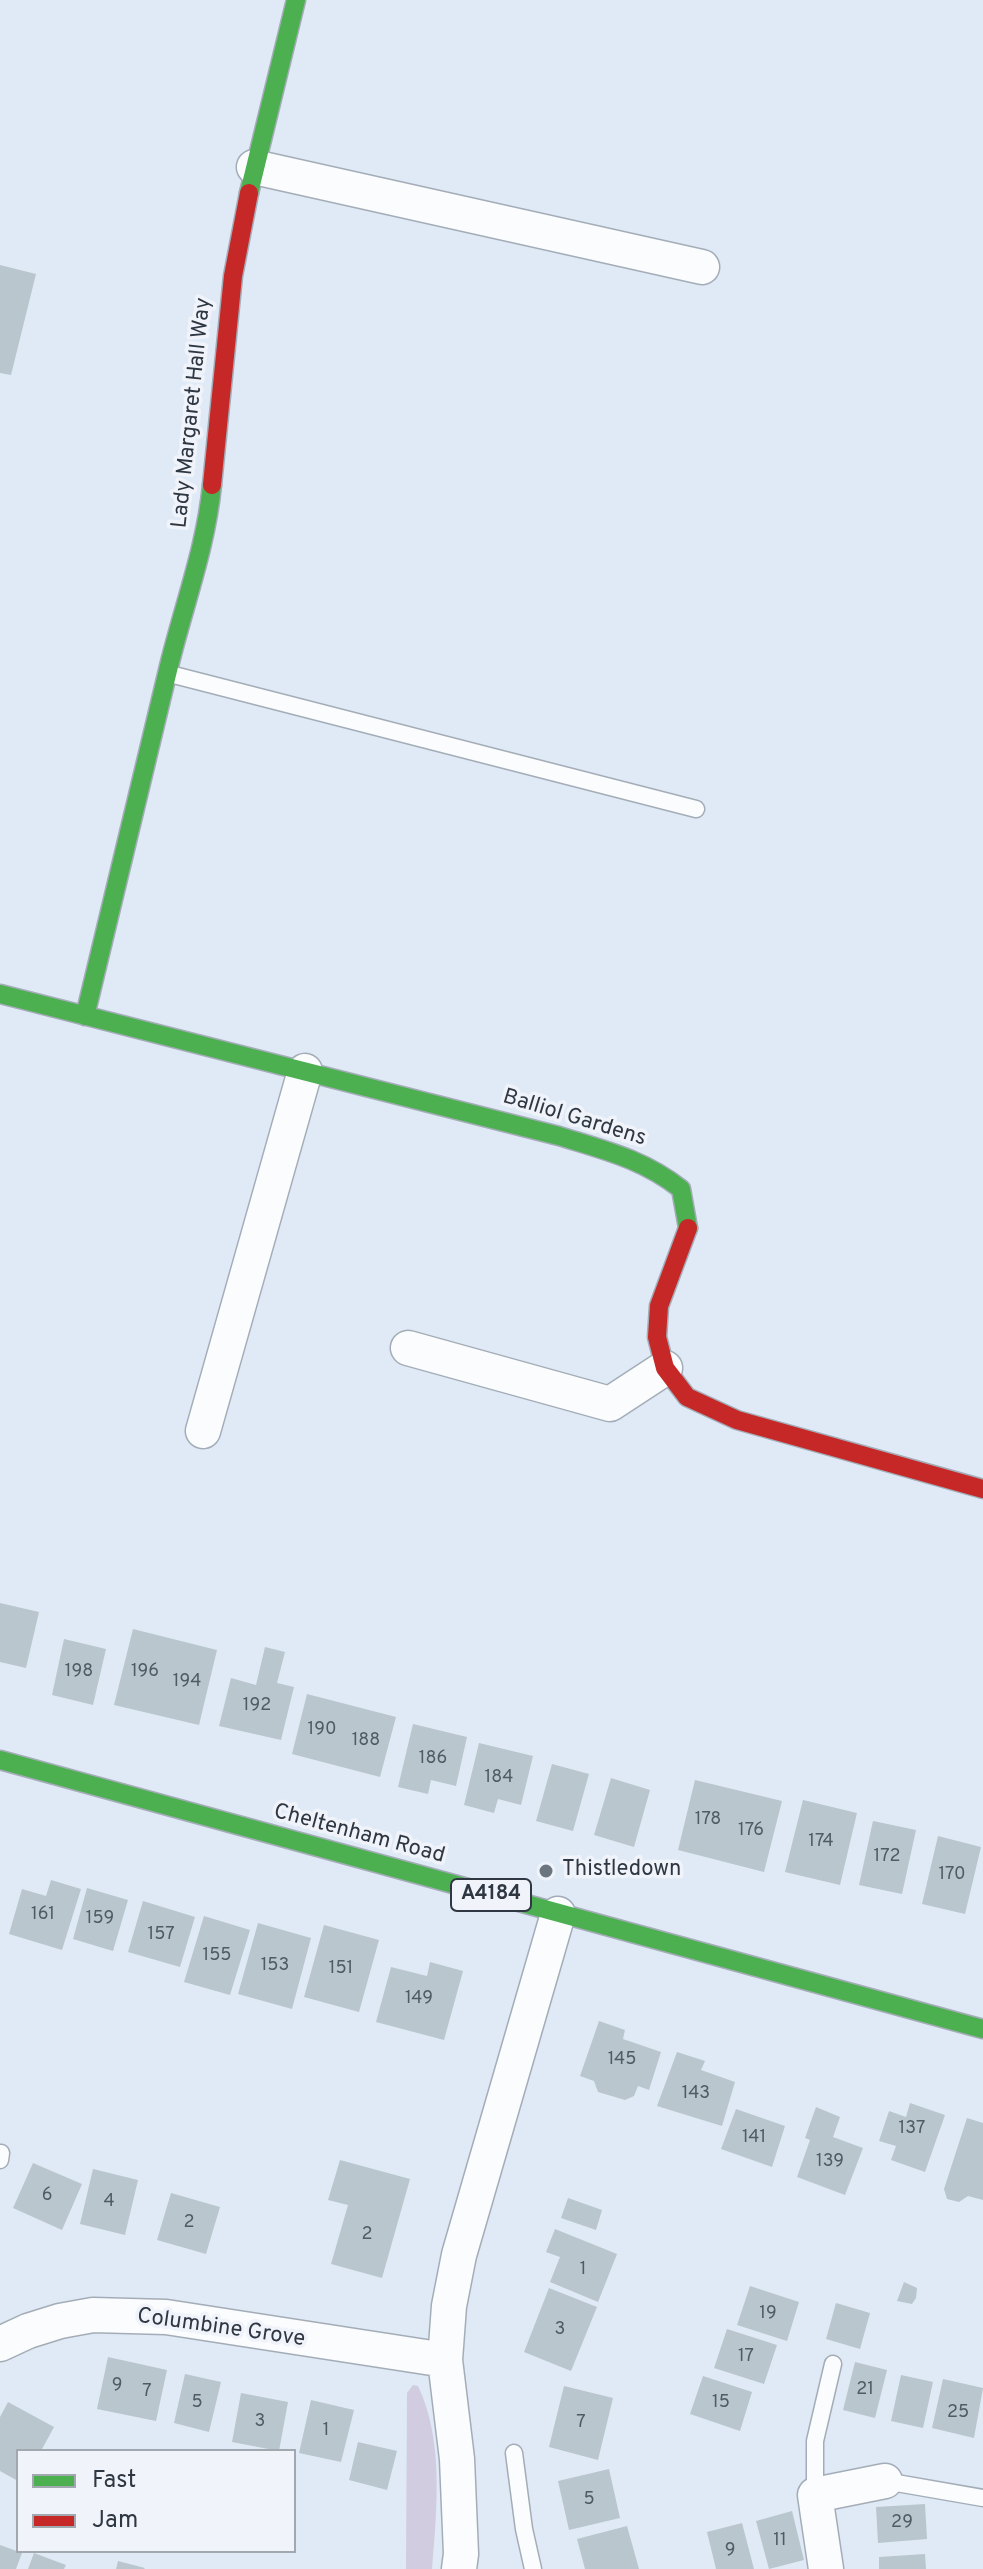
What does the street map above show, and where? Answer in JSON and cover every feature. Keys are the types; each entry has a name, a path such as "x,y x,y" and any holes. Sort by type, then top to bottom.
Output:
{"street":[{"name":"Lady Margaret Hall Way","path":"85,1016 209,513 233,276 254,167 296,0"},
{"path":"254,167 702,267"},
{"name":"Balliol Gardens","path":"0,994 559,1136 620,1155 658,1171 681,1189 689,1226 659,1306 657,1337 665,1368 687,1397 737,1420 983,1489"},
{"path":"203,1431 305,1071"},
{"path":"408,1348 610,1404 665,1368"},
{"name":"Cheltenham Road","path":"0,1760 983,2029"},
{"path":"459,2569 457,2459 445,2360 449,2306 459,2255 558,1914"},
{"name":"Columbine Grove","path":"0,2344 60,2321 93,2315 166,2317 445,2360"},
{"path":"826,2569 815,2495 885,2481"}],"lane":[{"path":"168,673 696,809"},
{"path":"815,2495 815,2441 833,2364"},
{"path":"514,2453 524,2529 533,2569"},
{"path":"885,2481 983,2498"}],"shaded area":[{"path":"413,2385 418,2386 426,2407 435,2452 437,2499 432,2569 406,2569 407,2393"}],"building":[{"path":"0,265 36,274 11,375 0,373"},
{"path":"0,1603 39,1612 26,1668 0,1662"},
{"path":"133,1629 217,1650 199,1725 114,1705"},
{"path":"64,1639 106,1649 93,1705 52,1695"},
{"path":"265,1647 285,1652 277,1683 294,1687 281,1740 219,1726 231,1678 256,1685"},
{"path":"307,1694 396,1717 380,1777 292,1754"},
{"path":"413,1724 467,1737 456,1786 431,1780 428,1794 398,1787"},
{"path":"479,1743 533,1756 521,1805 498,1799 494,1813 464,1805"},
{"path":"552,1764 589,1774 573,1831 536,1821"},
{"path":"611,1778 650,1790 634,1847 594,1835"},
{"path":"695,1780 782,1801 764,1872 678,1850"},
{"path":"803,1800 857,1813 840,1885 785,1872"},
{"path":"873,1821 916,1830 902,1894 859,1885"},
{"path":"938,1836 981,1847 965,1914 922,1904"},
{"path":"51,1880 81,1889 62,1950 9,1934 22,1889 46,1896"},
{"path":"87,1888 128,1900 113,1951 73,1939"},
{"path":"143,1901 195,1917 180,1967 128,1952"},
{"path":"204,1916 250,1930 230,1995 184,1982"},
{"path":"258,1923 311,1938 292,2009 238,1994"},
{"path":"324,1925 379,1940 359,2012 304,1997"},
{"path":"430,1962 463,1971 444,2040 376,2022 391,1967 427,1976"},
{"path":"599,2021 625,2030 623,2039 661,2052 649,2090 638,2086 634,2096 625,2100 598,2092 594,2081 580,2076"},
{"path":"677,2052 705,2061 701,2070 735,2082 722,2126 657,2106"},
{"path":"910,2103 945,2115 925,2172 891,2160 896,2146 879,2141 889,2111 906,2117"},
{"path":"816,2107 840,2117 833,2137 863,2148 845,2195 797,2177 810,2140 805,2138"},
{"path":"736,2109 785,2126 772,2167 721,2149"},
{"path":"967,2118 983,2123 983,2200 968,2196 959,2202 947,2199 944,2189"},
{"path":"340,2160 410,2179 382,2278 331,2264 348,2205 328,2200"},
{"path":"33,2163 82,2184 62,2230 13,2208"},
{"path":"93,2169 138,2180 125,2235 80,2224"},
{"path":"171,2193 220,2207 206,2254 157,2240"},
{"path":"568,2198 602,2210 596,2230 561,2218"},
{"path":"555,2229 617,2254 598,2302 550,2282 560,2257 546,2252"},
{"path":"904,2282 917,2288 912,2304 897,2301"},
{"path":"750,2286 799,2302 787,2341 737,2325"},
{"path":"549,2288 597,2307 571,2371 524,2352"},
{"path":"836,2303 870,2313 860,2349 826,2339"},
{"path":"727,2329 777,2345 764,2384 714,2368"},
{"path":"108,2357 167,2370 156,2421 97,2409"},
{"path":"855,2362 887,2370 875,2418 843,2410"},
{"path":"185,2374 221,2382 209,2432 174,2423"},
{"path":"901,2375 933,2382 923,2428 891,2421"},
{"path":"703,2376 752,2392 740,2431 690,2414"},
{"path":"943,2379 983,2388 974,2438 932,2428"},
{"path":"564,2386 613,2398 598,2460 549,2447"},
{"path":"241,2393 288,2402 279,2449 232,2442"},
{"path":"311,2400 354,2410 341,2462 299,2453"},
{"path":"8,2402 54,2427 42,2449 16,2449 16,2480 0,2471 0,2417"},
{"path":"358,2442 397,2451 387,2490 349,2480"},
{"path":"609,2469 620,2518 569,2530 558,2481"},
{"path":"925,2504 927,2539 878,2543 876,2507"},
{"path":"792,2511 804,2560 769,2569 756,2521"},
{"path":"742,2523 754,2569 716,2569 707,2532"},
{"path":"627,2526 639,2569 585,2569 577,2539"},
{"path":"0,2545 22,2553 16,2569 0,2569"},
{"path":"34,2553 66,2565 64,2569 28,2569"},
{"path":"925,2554 926,2569 879,2569 879,2557"},
{"path":"118,2561 145,2568 116,2569"}],"traffic: fast":[{"path":"249,193 296,0"},
{"path":"85,1016 170,662 200,552 212,485"},
{"path":"0,994 559,1136 607,1151 652,1170 681,1189 688,1228"},
{"path":"0,1760 983,2029"}],"traffic: jam":[{"path":"212,485 233,276 249,193"},
{"path":"688,1228 659,1306 657,1337 665,1368 687,1397 737,1420 983,1489"}],"place":[{"name":"Thistledown","path":"546,1871"}]}
